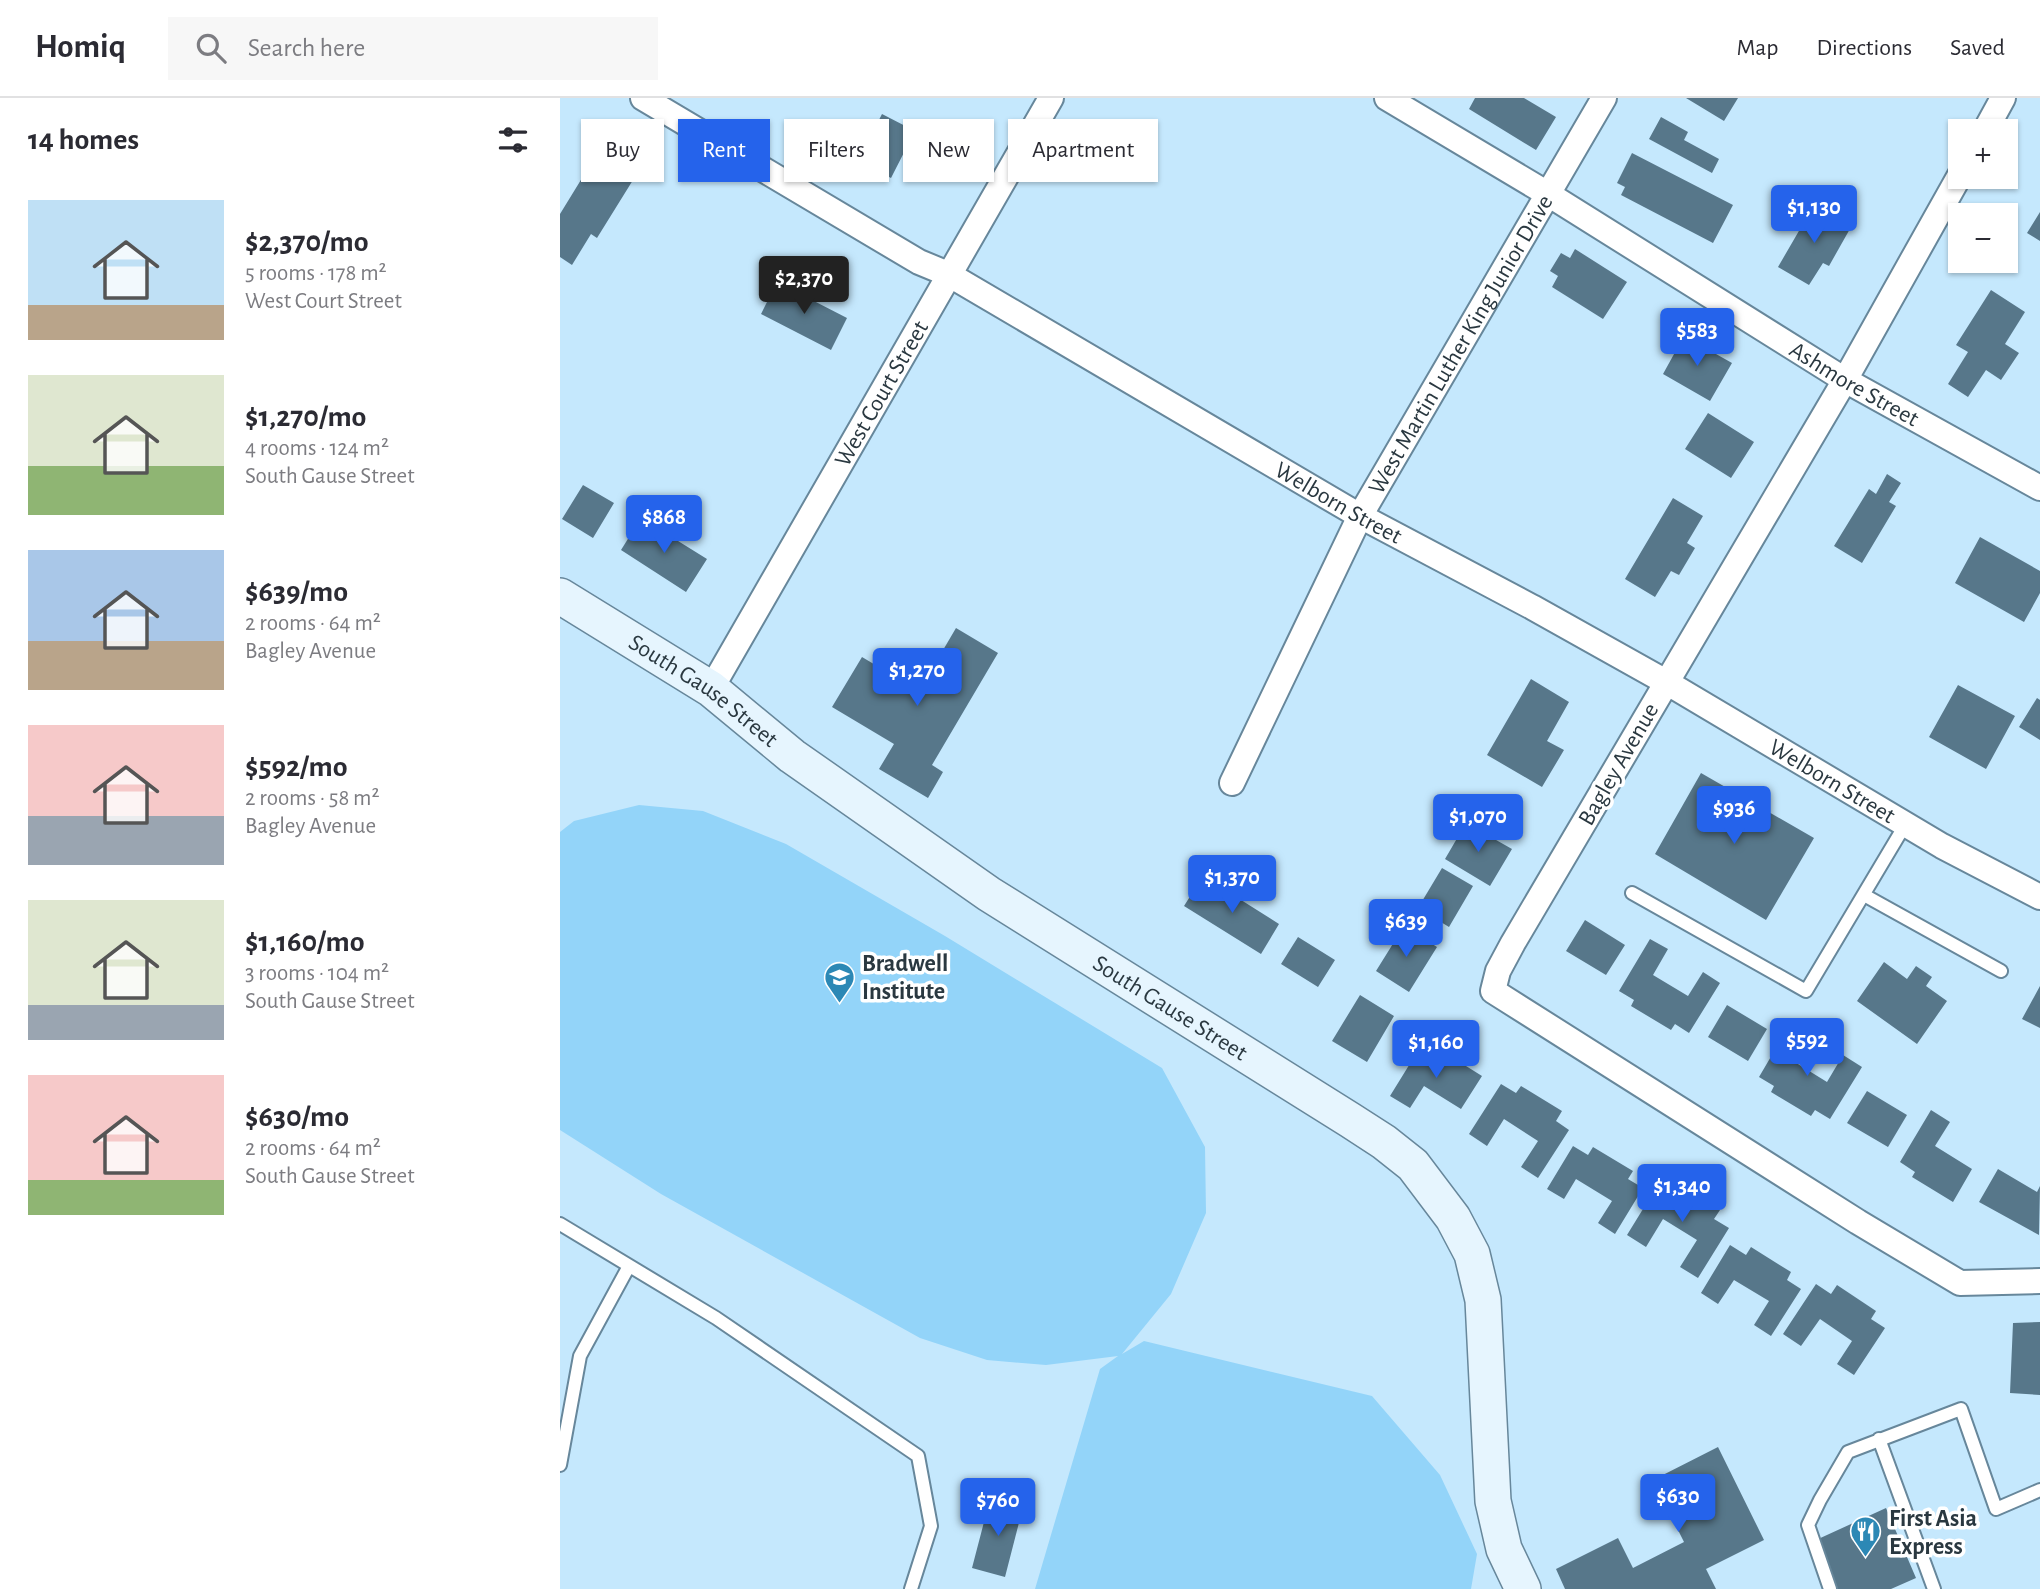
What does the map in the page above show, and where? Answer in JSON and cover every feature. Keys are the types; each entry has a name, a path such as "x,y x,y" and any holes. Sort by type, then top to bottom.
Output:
{"street":[{"name":"Welborn Street","path":"643,98 919,262 948,274 1360,516 1666,682 1905,825 2040,897"},
{"name":"West Court Street","path":"711,689 1051,98"},
{"name":"Ashmore Street","path":"1387,98 1548,194 1846,380 2040,488"},
{"name":"West Martin Luther King Junior Drive","path":"1232,783 1360,516 1604,98"},
{"path":"1991,119 2003,98"},
{"name":"Bagley Avenue","path":"1952,189 1846,380 1513,943 1498,971 1493,991 1858,1223 1961,1283 2040,1282"},
{"name":"South Gause Street","path":"560,596 711,689 792,756 953,870 1350,1120 1413,1165 1453,1218 1472,1254 1483,1300 1493,1501 1504,1549 1523,1589"}],"lane":[{"path":"1632,894 1806,990 1905,825"},
{"path":"1864,895 2001,971"},
{"path":"560,1224 716,1318 918,1457 931,1526 911,1589"},
{"path":"560,1465 580,1356 629,1266"},
{"path":"1830,1589 1808,1524 1848,1452 1961,1409 1996,1509 2040,1489"},
{"path":"1879,1439 1934,1589"}],"shaded area":[{"path":"639,805 703,811 786,844 945,936 1162,1068 1205,1147 1206,1213 1171,1294 1122,1354 1144,1341 1372,1396 1440,1475 1477,1554 1471,1589 1035,1589 1100,1369 1118,1356 1046,1365 987,1360 920,1338 661,1194 560,1130 560,832 574,821"}],"building":[{"path":"1475,98 1524,98 1556,117 1536,150 1469,109"},
{"path":"1686,98 1738,98 1724,121"},
{"path":"882,114 903,125 903,154 891,178 889,119 879,119"},
{"path":"1661,117 1688,132 1684,140 1719,159 1712,173 1649,139"},
{"path":"1632,153 1733,205 1713,243 1621,195 1625,187 1617,183"},
{"path":"581,180 581,182 632,182 597,238 591,234 572,265 560,257 560,214"},
{"path":"1814,205 1851,227 1829,266 1823,263 1809,285 1778,267"},
{"path":"2040,212 2040,241 2027,233"},
{"path":"1575,249 1627,282 1603,319 1552,287 1558,276 1550,271 1561,253 1570,258"},
{"path":"777,282 847,318 831,350 761,314"},
{"path":"1991,290 2025,312 2005,344 2019,353 2001,380 1986,370 1968,397 1948,384 1968,352 1956,345"},
{"path":"1684,336 1732,363 1710,401 1663,374"},
{"path":"1708,413 1754,442 1731,478 1685,449"},
{"path":"1887,474 1901,483 1889,502 1896,506 1862,563 1834,546 1869,489 1876,494"},
{"path":"583,485 614,503 593,538 562,519"},
{"path":"1673,498 1703,516 1687,543 1695,548 1679,575 1671,571 1655,597 1625,579"},
{"path":"641,518 707,559 686,592 621,550"},
{"path":"1980,537 2040,571 2040,593 2024,622 1955,583"},
{"path":"956,628 998,653 932,765 943,772 928,798 879,769 894,744 832,707 862,657 919,691"},
{"path":"1531,679 1569,702 1547,741 1564,750 1542,787 1487,755"},
{"path":"1958,685 2015,716 1986,769 1929,737"},
{"path":"2037,698 2040,700 2040,740 2019,727"},
{"path":"1701,773 1814,838 1766,920 1655,854"},
{"path":"1466,823 1512,849 1490,886 1445,859"},
{"path":"1442,868 1473,886 1449,927 1418,908"},
{"path":"1203,876 1279,924 1261,954 1184,906"},
{"path":"1585,920 1625,945 1606,975 1566,951"},
{"path":"1404,926 1437,947 1409,992 1376,971"},
{"path":"1298,937 1335,960 1318,987 1281,964"},
{"path":"1650,939 1668,949 1653,975 1688,996 1703,972 1720,983 1689,1033 1675,1024 1671,1030 1631,1006 1634,1000 1619,991"},
{"path":"1884,962 1907,979 1916,966 1932,977 1926,986 1947,1001 1917,1044 1857,1001"},
{"path":"2040,986 2040,1028 2022,1019"},
{"path":"1360,995 1394,1016 1367,1062 1332,1041"},
{"path":"1727,1005 1767,1029 1748,1061 1708,1037"},
{"path":"1789,1026 1808,1037 1793,1061 1827,1082 1843,1055 1862,1067 1830,1119 1815,1110 1811,1116 1771,1092 1774,1086 1759,1077"},
{"path":"1419,1049 1437,1060 1442,1051 1482,1076 1461,1109 1424,1086 1410,1108 1390,1096"},
{"path":"1501,1084 1516,1093 1521,1086 1562,1111 1556,1121 1569,1130 1538,1178 1521,1167 1538,1141 1504,1119 1487,1146 1469,1134"},
{"path":"1867,1091 1907,1115 1888,1147 1847,1123"},
{"path":"1931,1110 1950,1122 1935,1146 1972,1169 1953,1202 1912,1177 1915,1172 1900,1162"},
{"path":"1573,1146 1588,1155 1593,1147 1633,1171 1628,1179 1643,1188 1615,1234 1598,1223 1612,1201 1576,1179 1564,1199 1547,1189"},
{"path":"1998,1169 2037,1192 2040,1186 2039,1235 1979,1202"},
{"path":"1659,1183 1676,1193 1680,1186 1720,1210 1714,1219 1729,1228 1698,1278 1680,1267 1697,1240 1663,1219 1646,1247 1627,1235"},
{"path":"1730,1245 1746,1255 1751,1247 1791,1272 1787,1280 1801,1289 1771,1336 1754,1325 1769,1301 1734,1280 1718,1304 1701,1293"},
{"path":"1816,1284 1831,1294 1837,1285 1876,1311 1871,1319 1885,1328 1854,1375 1837,1364 1852,1341 1820,1319 1801,1346 1783,1334"},
{"path":"2040,1322 2040,1395 2010,1393 2013,1323"},
{"path":"1718,1447 1764,1540 1706,1569 1716,1589 1565,1589 1556,1569 1618,1538 1633,1568 1684,1542 1653,1480"},
{"path":"990,1499 1023,1507 1005,1577 972,1568"},
{"name":"First Asia Express","path":"1886,1508 1916,1578 1891,1589 1837,1589 1816,1540"}],"place":[{"name":"Bradwell Institute","path":"839,1004"},
{"name":"First Asia Express","path":"1866,1559"}]}
